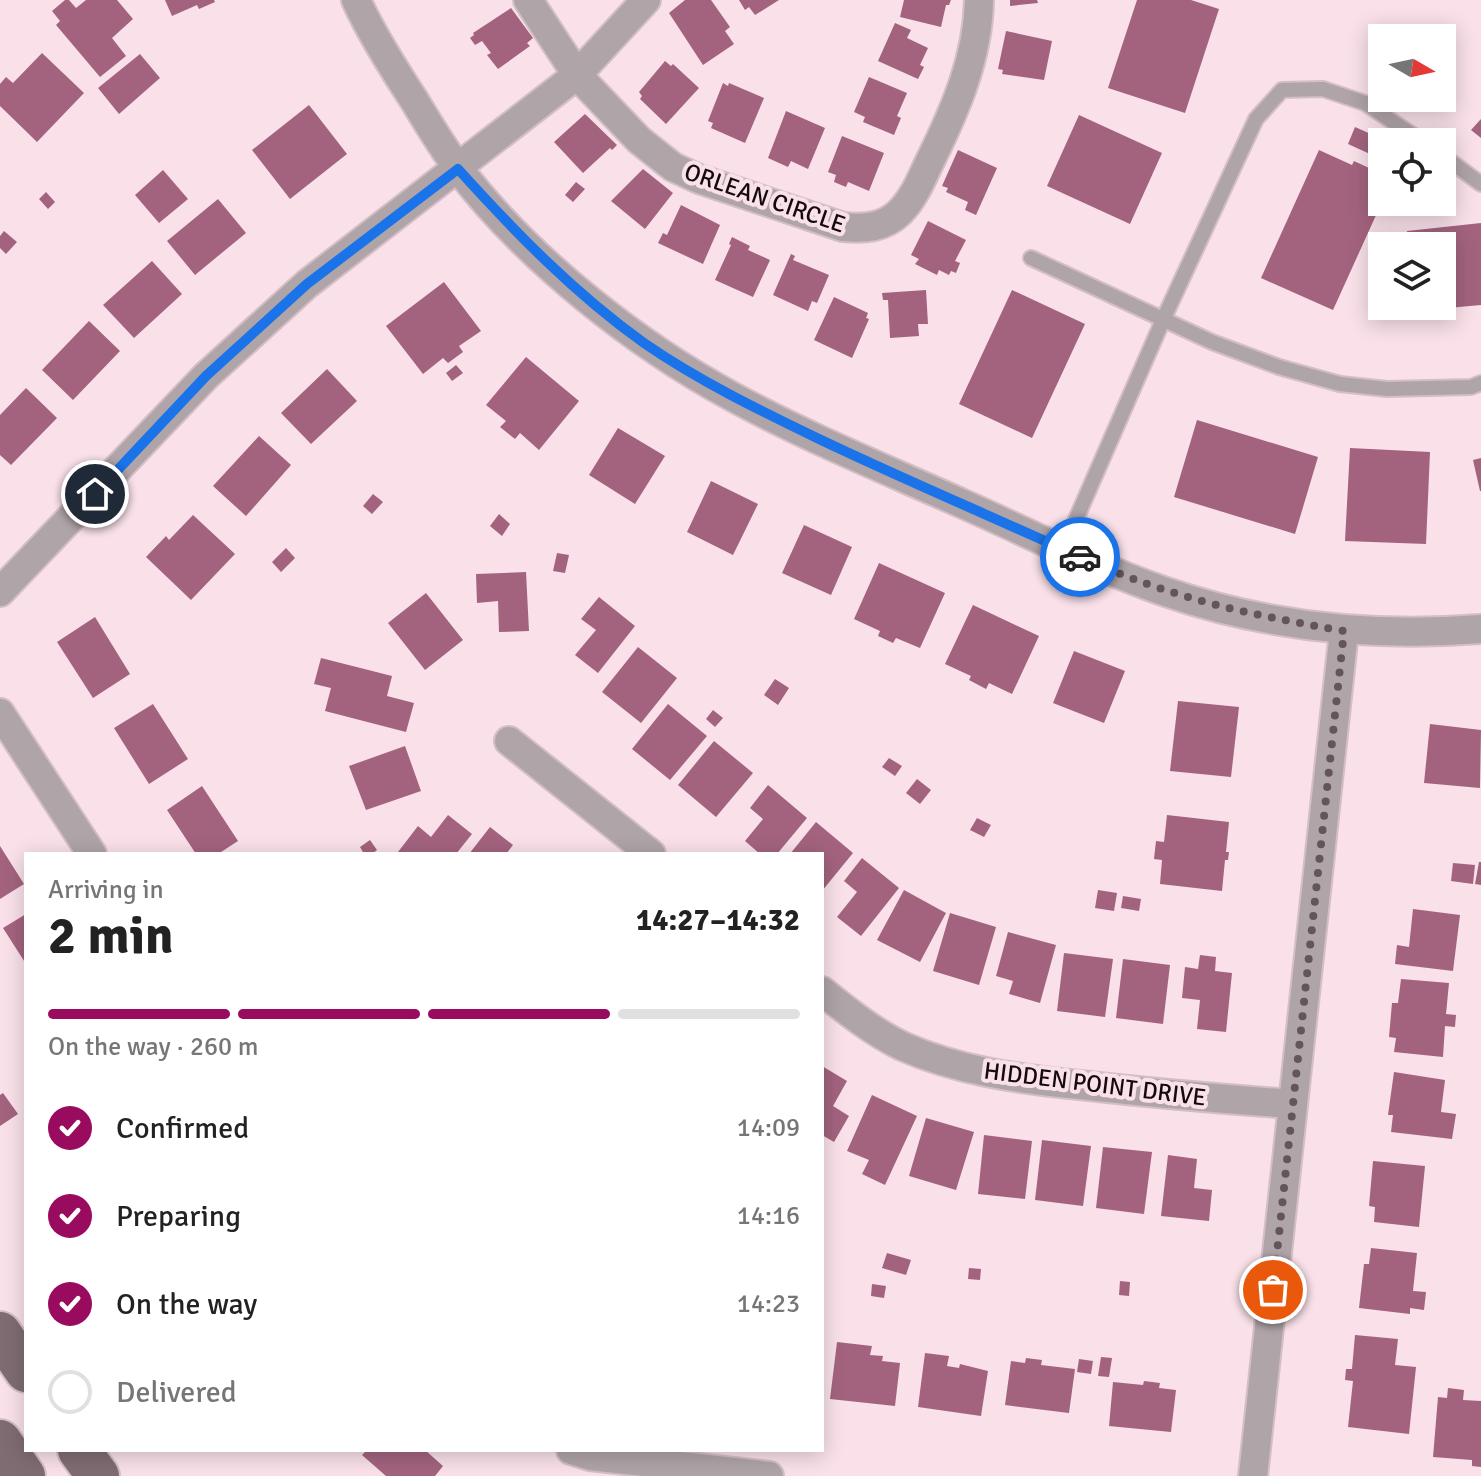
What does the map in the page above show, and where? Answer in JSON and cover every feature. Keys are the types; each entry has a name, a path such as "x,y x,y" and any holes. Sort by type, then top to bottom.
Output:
{"main road":[{"path":"0,1333 24,1368"},
{"path":"0,1441 24,1476"},
{"path":"80,1452 98,1476"}],"street":[{"path":"356,0 390,63 458,169 555,271 645,343 690,373 859,458 1167,593 1259,616 1344,631 1446,632 1481,629"},
{"name":"ORLEAN CIRCLE","path":"528,0 577,75 639,140 673,167 699,179 843,227 864,229 882,224 899,214 913,197 956,108 975,46 979,0"},
{"path":"0,592 206,376 307,284 577,75 646,0"},
{"path":"1253,1476 1344,631"},
{"path":"0,713 91,852"},
{"path":"509,741 648,852"},
{"name":"HIDDEN POINT DRIVE","path":"824,993 856,1018 900,1045 977,1071 1144,1093 1293,1104"},
{"path":"577,1452 724,1474 769,1476"}],"lane":[{"path":"1063,549 1163,320 1256,119 1282,90 1323,89 1365,103 1402,128"},
{"path":"1456,165 1481,184"},
{"path":"1031,258 1163,320 1266,362 1340,384 1387,389 1471,387 1481,383"}],"building":[{"path":"65,0 76,8 86,0 117,0 133,19 112,38 126,56 100,77 56,25 60,21 52,11"},
{"path":"165,0 215,2 199,9 197,5 172,16"},
{"path":"685,0 711,0 730,27 725,31 734,44 703,65 669,13"},
{"path":"739,0 779,0 755,15 749,7 745,10"},
{"path":"904,0 951,0 946,5 941,27 900,17"},
{"path":"1010,0 1037,0 1038,3 1010,6"},
{"path":"1137,0 1191,0 1219,9 1185,113 1108,88"},
{"path":"511,8 533,38 527,43 530,46 498,69 487,55 491,53 482,41 475,45 470,38"},
{"path":"895,23 911,30 907,38 928,48 918,79 878,61"},
{"path":"1006,31 1052,41 1044,80 1002,74 1003,70 998,69"},
{"path":"42,53 84,93 37,142 0,106 0,84 6,77 13,83"},
{"path":"140,54 160,78 119,114 98,88"},
{"path":"665,61 671,66 673,64 699,88 666,124 640,99 642,96 639,92"},
{"path":"869,77 907,93 897,116 901,118 894,135 863,122 865,117 854,112"},
{"path":"723,83 764,98 745,143 711,128 713,123 708,121"},
{"path":"309,105 347,154 290,199 252,150"},
{"path":"786,111 825,128 808,169 791,161 788,167 768,158"},
{"path":"585,114 617,145 583,173 554,142"},
{"path":"1079,115 1162,153 1130,224 1047,186"},
{"path":"1481,119 1481,138 1471,130"},
{"path":"1355,127 1368,133 1368,153 1348,144"},
{"path":"842,136 884,153 869,191 848,182 846,187 834,182 836,175 828,172"},
{"path":"958,150 997,168 976,215 965,210 968,202 946,192 948,188 942,186"},
{"path":"1319,150 1352,165 1354,161 1368,168 1368,216 1376,216 1333,310 1261,278"},
{"path":"643,169 673,193 645,229 611,201"},
{"path":"163,170 188,199 159,223 135,195"},
{"path":"576,182 585,189 573,202 565,195"},
{"path":"46,192 55,202 48,209 39,199"},
{"path":"218,199 246,233 195,275 167,241"},
{"path":"681,205 720,225 703,264 658,243 663,233 667,235"},
{"path":"928,221 966,240 955,261 960,263 956,273 951,271 949,275 939,270 937,275 915,264 919,259 911,255"},
{"path":"1481,223 1481,305 1456,307 1456,232 1407,231"},
{"path":"4,231 17,242 6,254 0,248 0,236"},
{"path":"732,237 750,246 748,250 770,260 753,297 715,280"},
{"path":"791,254 795,256 793,260 829,275 817,303 812,301 808,311 773,295"},
{"path":"152,261 182,294 134,338 103,305"},
{"path":"444,282 481,331 459,346 463,352 448,363 443,358 423,374 386,326"},
{"path":"926,290 928,324 918,324 919,336 890,338 888,300 883,300 882,293"},
{"path":"1012,290 1085,324 1032,438 959,404"},
{"path":"834,297 868,313 866,318 869,319 852,358 814,340"},
{"path":"89,321 120,351 73,400 42,370"},
{"path":"526,357 579,401 539,450 520,433 515,439 500,427 506,421 486,405"},
{"path":"456,365 463,373 452,381 446,373"},
{"path":"327,369 357,401 311,444 281,413"},
{"path":"26,388 57,418 11,465 0,455 0,415"},
{"path":"1197,420 1318,457 1295,534 1174,497"},
{"path":"618,428 665,456 635,504 589,475"},
{"path":"259,436 291,465 246,516 213,486"},
{"path":"1350,448 1430,452 1426,544 1345,541"},
{"path":"1481,458 1481,491 1480,491 1473,460"},
{"path":"711,481 758,504 733,555 687,532"},
{"path":"373,494 383,502 372,514 363,506"},
{"path":"499,514 510,524 502,536 490,526"},
{"path":"193,515 235,554 191,600 146,557 166,536 169,540"},
{"path":"804,525 852,547 831,595 782,573"},
{"path":"286,548 295,558 281,572 272,562"},
{"path":"557,553 569,555 565,573 553,571"},
{"path":"879,563 945,593 920,648 896,638 893,643 878,636 880,631 854,619"},
{"path":"526,572 529,631 499,632 498,601 477,603 476,574"},
{"path":"426,593 463,640 425,670 388,623"},
{"path":"599,597 635,626 598,673 575,655 596,630 581,619"},
{"path":"973,605 1039,636 1012,694 989,683 986,689 969,680 971,676 945,664"},
{"path":"95,617 130,674 93,698 57,642"},
{"path":"638,647 677,678 641,723 602,692"},
{"path":"1074,651 1125,671 1104,723 1053,703"},
{"path":"321,658 392,676 387,696 414,703 406,732 325,711 331,688 314,684"},
{"path":"775,679 789,688 778,705 764,695"},
{"path":"1178,701 1239,707 1231,777 1170,771"},
{"path":"153,704 188,759 149,784 114,728"},
{"path":"668,704 707,736 670,780 632,749"},
{"path":"713,710 723,718 715,727 706,719"},
{"path":"1430,724 1481,730 1480,788 1424,783"},
{"path":"714,741 753,773 716,817 678,785"},
{"path":"405,746 421,791 366,810 349,766"},
{"path":"889,758 902,766 895,776 882,767"},
{"path":"917,779 931,790 920,804 906,793"},
{"path":"768,785 807,818 779,852 758,852 745,841 763,819 750,808"},
{"path":"202,786 238,841 221,852 195,852 167,810"},
{"path":"448,815 472,834 458,852 398,852 418,826 431,837"},
{"path":"1167,815 1229,822 1226,852 1229,852 1228,860 1225,860 1222,891 1160,884 1162,860 1154,859 1156,841 1164,842"},
{"path":"977,818 991,825 984,837 970,830"},
{"path":"816,822 853,853 824,889 824,852 792,852"},
{"path":"490,827 513,845 508,852 471,852"},
{"path":"370,840 377,850 363,852 360,847"},
{"path":"0,846 24,884 0,899"},
{"path":"862,858 899,888 861,936 837,917 857,892 844,881"},
{"path":"1481,862 1481,885 1475,884"},
{"path":"1453,863 1475,865 1473,884 1451,881"},
{"path":"904,890 946,913 920,962 877,940"},
{"path":"1098,890 1117,893 1114,911 1095,908"},
{"path":"1123,896 1141,899 1139,911 1121,908"},
{"path":"1413,909 1460,915 1453,971 1395,964 1397,945 1409,947"},
{"path":"950,913 996,927 979,985 933,971"},
{"path":"24,915 24,961 3,928"},
{"path":"1008,932 1056,945 1040,1003 1009,994 1013,981 996,976"},
{"path":"1064,953 1113,959 1105,1017 1057,1011"},
{"path":"1200,955 1216,957 1215,971 1232,973 1226,1032 1197,1029 1200,1000 1182,998 1185,967 1198,969"},
{"path":"1123,959 1170,965 1163,1024 1116,1018"},
{"path":"1401,979 1449,983 1446,1014 1456,1015 1455,1027 1445,1026 1443,1057 1394,1052 1396,1038 1389,1037 1392,1003 1398,1003"},
{"path":"824,1067 847,1081 833,1106 849,1116 834,1142 824,1136"},
{"path":"1394,1072 1445,1080 1441,1112 1456,1114 1452,1139 1391,1132 1393,1115 1388,1115"},
{"path":"3,1093 18,1114 0,1126 0,1095"},
{"path":"872,1095 917,1116 885,1185 862,1174 869,1160 847,1151"},
{"path":"926,1118 974,1132 956,1190 909,1176"},
{"path":"984,1135 1032,1141 1025,1199 978,1194"},
{"path":"1042,1140 1091,1146 1083,1206 1035,1200"},
{"path":"1103,1147 1152,1152 1144,1214 1096,1208"},
{"path":"1168,1155 1197,1159 1194,1188 1212,1190 1209,1221 1161,1216"},
{"path":"1373,1161 1425,1166 1419,1227 1374,1222 1375,1207 1369,1206"},
{"path":"1371,1248 1417,1253 1413,1291 1426,1292 1424,1310 1410,1308 1410,1314 1359,1308 1364,1264 1369,1264"},
{"path":"887,1253 911,1260 906,1275 882,1268"},
{"path":"969,1268 981,1269 980,1280 968,1279"},
{"path":"1120,1281 1130,1282 1129,1296 1119,1295"},
{"path":"872,1284 886,1286 884,1298 871,1296"},
{"path":"1355,1335 1398,1339 1395,1365 1416,1367 1409,1434 1348,1427 1353,1381 1345,1380 1346,1369 1352,1369"},
{"path":"837,1342 872,1346 870,1355 883,1356 882,1361 900,1363 895,1406 830,1399"},
{"path":"925,1353 949,1356 947,1366 959,1368 960,1364 988,1371 981,1416 918,1407"},
{"path":"1101,1357 1112,1358 1109,1377 1098,1376"},
{"path":"1026,1358 1042,1360 1041,1365 1075,1369 1069,1413 1005,1405 1011,1361 1025,1363"},
{"path":"1079,1359 1093,1361 1091,1374 1077,1372"},
{"path":"1144,1381 1160,1383 1159,1388 1176,1390 1171,1432 1109,1426 1113,1382 1143,1385"},
{"path":"1448,1388 1464,1390 1463,1400 1481,1401 1481,1467 1472,1466 1472,1460 1433,1457 1438,1397 1447,1398"},
{"path":"365,1452 427,1452 443,1466 435,1476 386,1476 362,1455"}],"way so far":[{"path":"1080,557 1167,593 1213,606 1344,631 1273,1290"}],"route":[{"path":"95,494 206,376 307,284 458,169 555,271 645,343 690,373 834,446 1080,557"}]}
